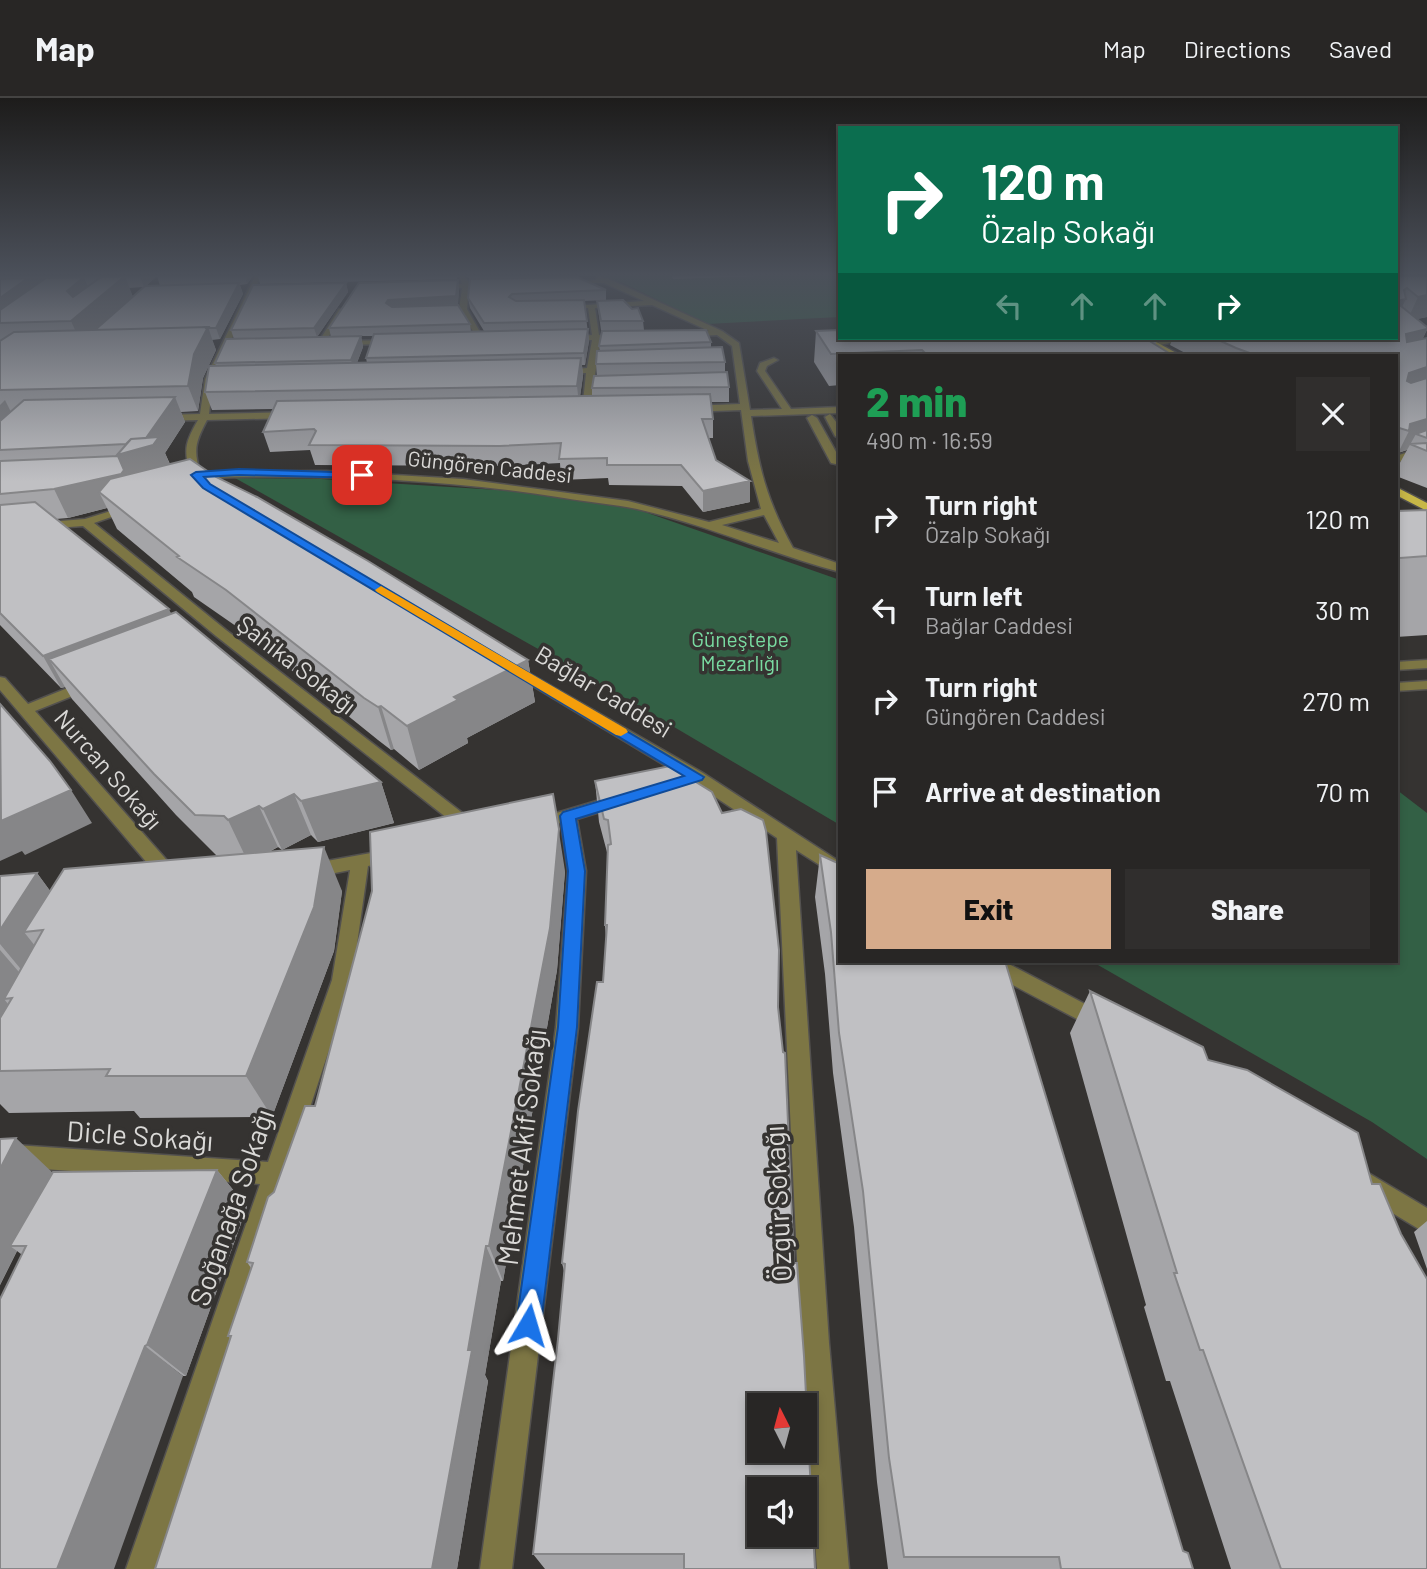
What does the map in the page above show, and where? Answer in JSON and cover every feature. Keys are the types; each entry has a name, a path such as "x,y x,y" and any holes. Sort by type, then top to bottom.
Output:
{"main road":[{"path":"1145,345 1162,354"},
{"path":"1157,345 1174,354"},
{"path":"1398,479 1427,496"},
{"path":"1398,491 1427,508"}],"street":[{"path":"204,417 226,345"},
{"path":"212,346 237,345"},
{"path":"335,345 379,345"},
{"path":"585,410 595,345"},
{"path":"735,345 745,414 767,511 789,551"},
{"path":"725,356 738,355"},
{"path":"550,371 592,366 606,360"},
{"path":"774,360 763,365 761,371 789,412"},
{"path":"728,382 742,381"},
{"path":"589,384 603,384"},
{"path":"682,409 812,418 835,417"},
{"path":"572,410 597,410"},
{"path":"745,414 838,410"},
{"path":"151,418 302,414"},
{"name":"Güngören Caddesi","path":"204,417 194,435 189,453 199,484 239,472 481,482 636,506 709,525 838,567"},
{"path":"812,418 838,462"},
{"path":"1398,459 1427,449"},
{"path":"0,529 86,522 139,506"},
{"path":"709,525 767,511"},
{"name":"Şahika Sokağı","path":"86,522 214,636 483,838 456,843"},
{"name":"Bağlar Caddesi","path":"505,663 696,777 838,870"},
{"path":"1398,666 1427,664"},
{"path":"25,710 103,679"},
{"name":"Nurcan Sokağı","path":"0,681 187,888 154,892"},
{"path":"1399,687 1427,685"},
{"path":"1399,687 1427,693"},
{"path":"671,785 696,777"},
{"path":"544,822 632,796"},
{"name":"Mehmet Akif Sokağı","path":"496,1569 567,1027 577,871 568,816"},
{"name":"Özgür Sokağı","path":"786,835 815,1343 833,1569"},
{"path":"297,874 387,856"},
{"name":"Soğanağa Sokağı","path":"142,1569 342,980 360,861"},
{"path":"990,963 1002,992"},
{"path":"990,963 1115,1030"},
{"name":"Dicle Sokağı","path":"0,1155 276,1174"},
{"path":"1344,1186 1427,1222"}],"green space":[{"name":"Güneştepe Mezarlığı","path":"235,478 321,479 529,492 619,503 838,579 838,824 625,698"},
{"path":"1398,791 1427,813 1427,1159 1372,1122 1094,963 1398,963"}],"building":[{"path":"0,345 199,345 194,354 188,386 0,390"},
{"path":"223,345 357,345 351,360 215,363"},
{"path":"370,345 585,345 584,353 366,358"},
{"path":"825,345 1155,345 1170,354 926,354 922,350 831,354"},
{"path":"1229,345 1427,345 1427,367 1409,373 1407,381 1411,383 1427,378 1427,419 1410,424 1409,431 1398,428 1398,354 1252,354"},
{"path":"722,347 725,362 596,364 597,351"},
{"path":"581,358 577,386 205,392 209,366"},
{"path":"727,372 729,387 592,388 594,376"},
{"path":"710,394 713,419 702,419 716,460 750,481 703,491 681,465 607,465 607,458 559,459 561,443 500,446 309,445 316,431 314,429 263,432 277,401"},
{"path":"175,397 146,438 131,439 126,444 0,450 0,421 24,400"},
{"path":"1427,430 1427,438 1416,434"},
{"path":"159,437 153,445 117,455 131,439"},
{"path":"1427,443 1427,451 1410,444"},
{"path":"118,456 124,470 121,474 54,489 0,494 0,461"},
{"path":"190,459 216,477 257,497 368,561 528,660 454,697 458,700 407,726 381,706 378,707 364,698 226,590 177,557 179,556 99,492 110,479"},
{"path":"35,502 169,609 43,656 0,613 0,505"},
{"path":"1427,510 1427,556 1398,556 1398,511"},
{"path":"176,612 381,782 301,801 294,794 263,809 259,806 228,820 224,816 195,815 49,659"},
{"path":"0,704 50,761 71,790 1,821"},
{"path":"670,766 712,792 722,813 741,809 763,820 779,950 778,1007 785,1053 794,1263 797,1263 806,1393 747,1393 747,1463 810,1463 810,1477 747,1477 747,1547 814,1547 815,1569 684,1569 684,1554 533,1554 558,1339 565,1264 562,1263 578,1111 597,982 603,982 608,845 611,844 608,820 604,819 595,781"},
{"path":"553,794 559,829 550,928 489,1246 486,1246 468,1350 472,1350 432,1569 155,1569 231,1336 228,1336 253,1263 247,1262 268,1197 274,1192 305,1106 315,1106 372,891 370,832"},
{"path":"324,847 314,907 246,1076 106,1076 110,1069 0,1071 0,1018 12,998 4,999 43,930 24,932 64,869"},
{"path":"820,855 838,863 838,963 1006,963 1183,1551 1188,1553 1193,1569 1061,1569 1059,1557 904,1557 889,1458 863,1191 839,1033 831,932"},
{"path":"37,873 0,930 0,876"},
{"path":"1090,991 1203,1047 1208,1060 1247,1070 1358,1133 1372,1184 1380,1184 1401,1234 1427,1279 1427,1569 1281,1569 1174,1273 1177,1273"},
{"path":"16,1138 0,1169 0,1139"},
{"path":"217,1170 57,1569 0,1569 0,1299 26,1246 10,1246 53,1172"}],"slow traffic":[{"path":"381,590 621,732"}],"route":[{"path":"362,475 239,472 196,475 206,486 696,777 568,816 577,871 567,1027 528,1325"}]}
